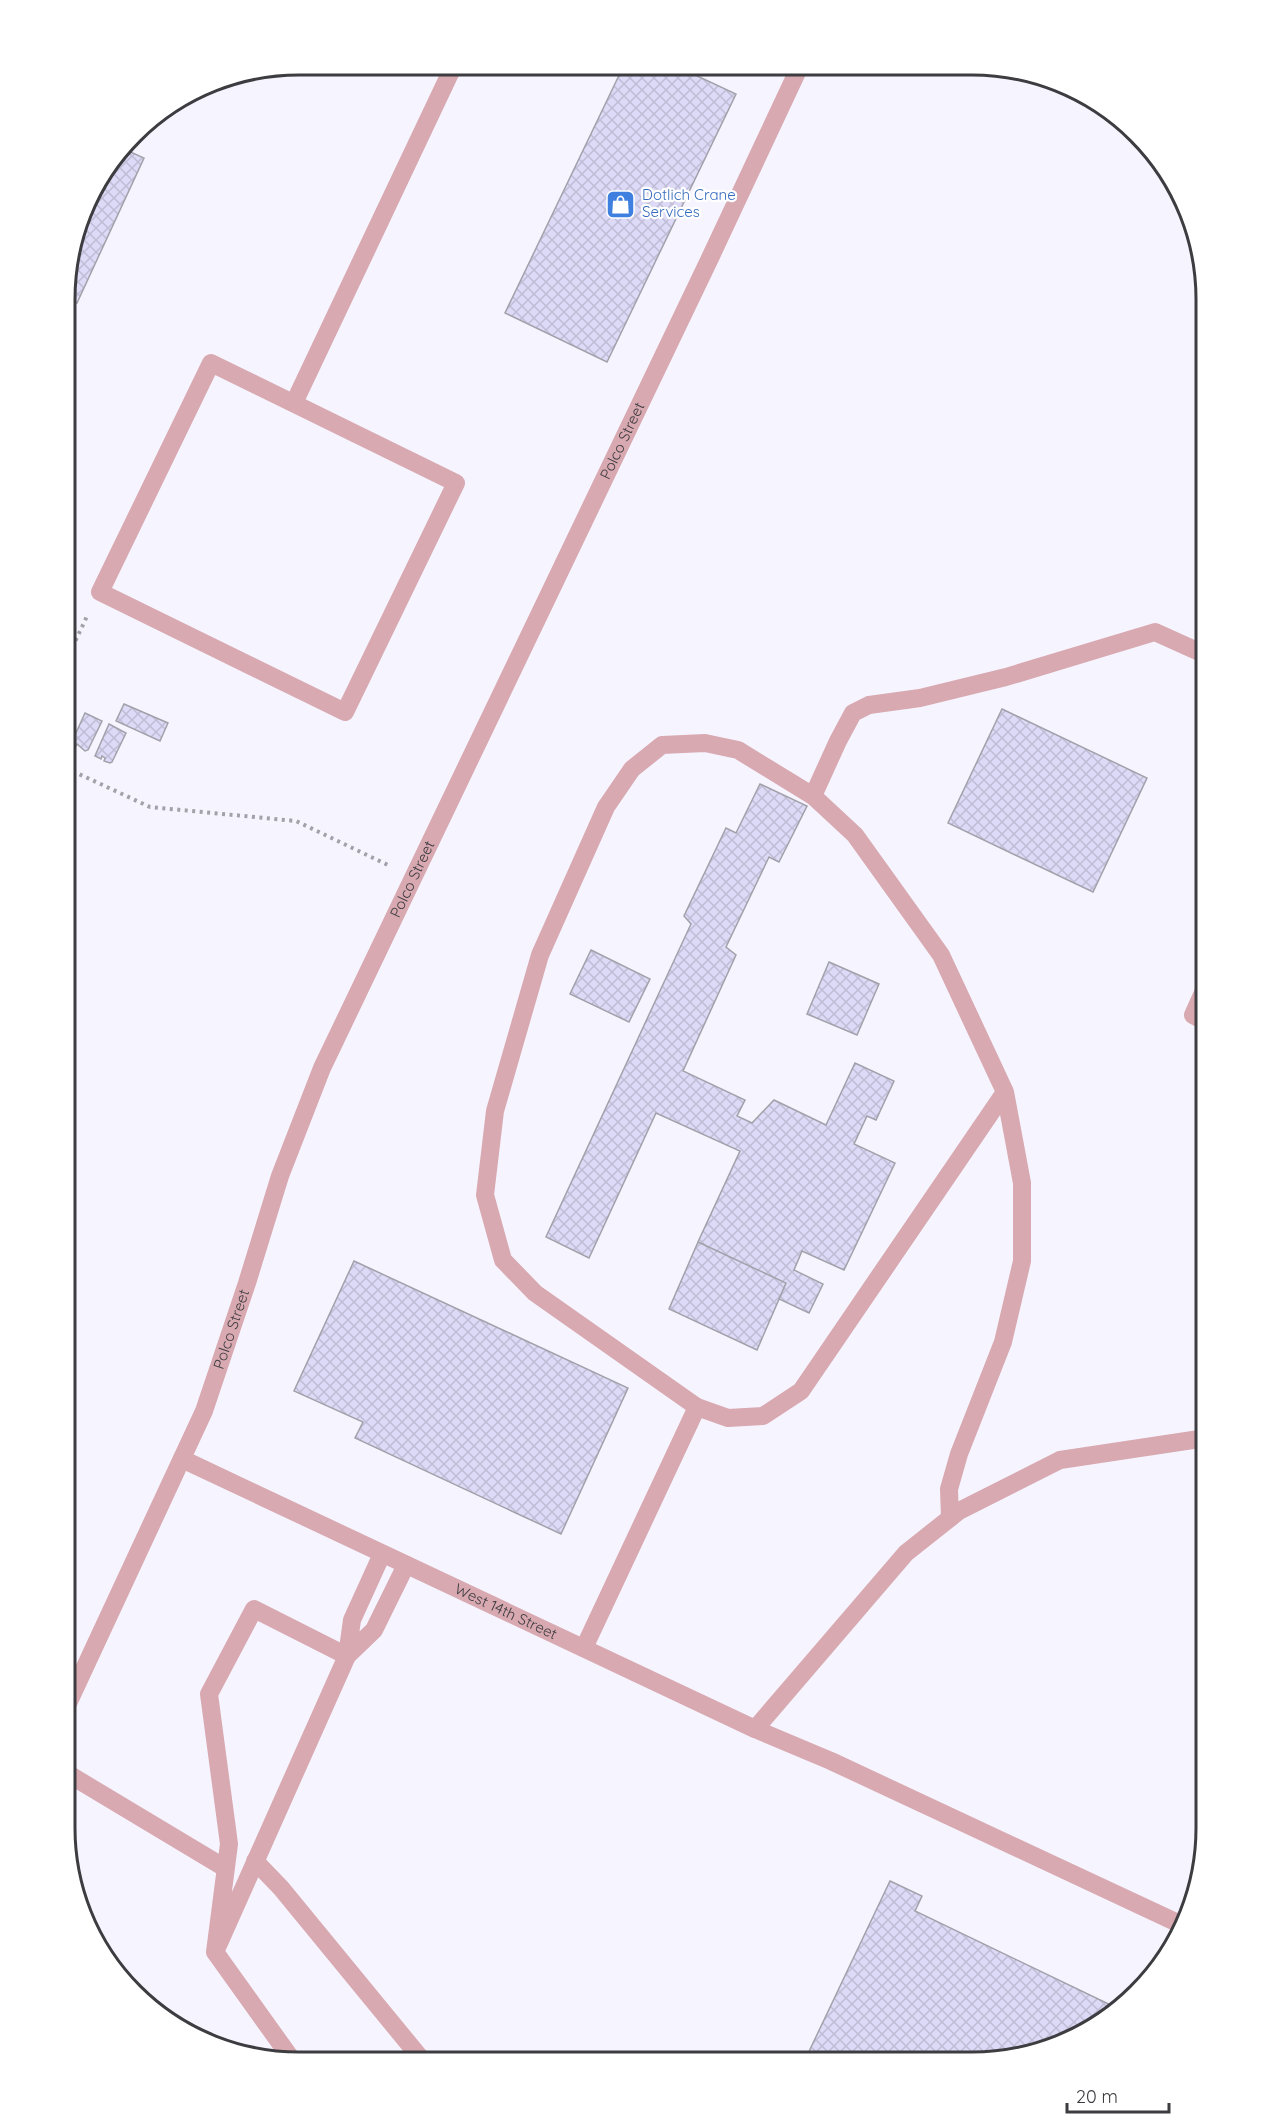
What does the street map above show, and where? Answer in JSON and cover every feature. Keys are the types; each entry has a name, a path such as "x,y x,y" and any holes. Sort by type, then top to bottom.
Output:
{"street":[{"path":"294,404 449,75"},
{"name":"Polco Street","path":"75,1689 182,1459 217,1375 280,1176 329,1054 796,75"},
{"path":"211,363 294,404 456,483 345,712 100,592 211,363"},
{"path":"813,796 838,741 854,713 869,705 920,698 1006,677 1155,632 1196,650"},
{"path":"950,1518 949,1489 959,1454 1003,1342 1022,1261 1022,1183 1005,1092 941,955 855,835 813,796 738,750 705,743 662,745 632,769 606,807 540,955 495,1111 485,1195 503,1260 535,1293 697,1407 728,1418 763,1416 801,1391 1005,1092"},
{"path":"584,1648 697,1407"},
{"path":"755,1729 906,1553 950,1518 970,1505 1060,1460 1196,1440"},
{"name":"West 14th Street","path":"182,1459 755,1729 831,1761 1175,1922"},
{"path":"215,1952 347,1656 352,1620 382,1554"},
{"path":"347,1656 374,1630 406,1565"},
{"path":"287,2052 215,1952 228,1844 209,1694 254,1609 347,1656"},
{"path":"75,1779 225,1868"},
{"path":"255,1861 281,1888 416,2052"}],"path":[{"path":"75,643 100,592"},
{"path":"75,772 150,807 296,821 414,877"}],"building":[{"name":"Dotlich Crane Services","path":"619,75 695,75 736,94 607,362 505,313"},
{"path":"130,152 144,158 77,303 75,302 75,285 79,255 87,227 105,187"},
{"path":"124,704 168,723 160,741 116,721"},
{"path":"1002,709 1147,778 1093,892 948,823"},
{"path":"85,713 102,721 88,750 85,751 77,744 75,746 75,735"},
{"path":"109,724 126,733 110,763 104,761 105,758 102,756 101,759 95,756"},
{"path":"760,784 807,806 779,862 769,857 726,947 736,955 683,1071 745,1100 737,1116 752,1123 774,1100 826,1125 855,1063 894,1081 876,1120 867,1116 854,1144 895,1163 844,1270 802,1251 794,1270 823,1284 809,1313 779,1299 786,1283 698,1242 740,1151 656,1113 589,1258 546,1237 691,924 684,916 726,828 736,833"},
{"path":"591,950 650,979 629,1022 570,994"},
{"path":"829,962 879,984 857,1035 807,1014"},
{"path":"698,1242 786,1283 757,1350 669,1309"},
{"path":"354,1261 628,1388 561,1534 355,1438 363,1422 294,1391"},
{"path":"890,1881 922,1896 915,1911 1110,2005 1071,2029 1016,2048 986,2052 809,2052"}],"place":[{"name":"Dotlich Crane Services","path":"621,204"}]}
